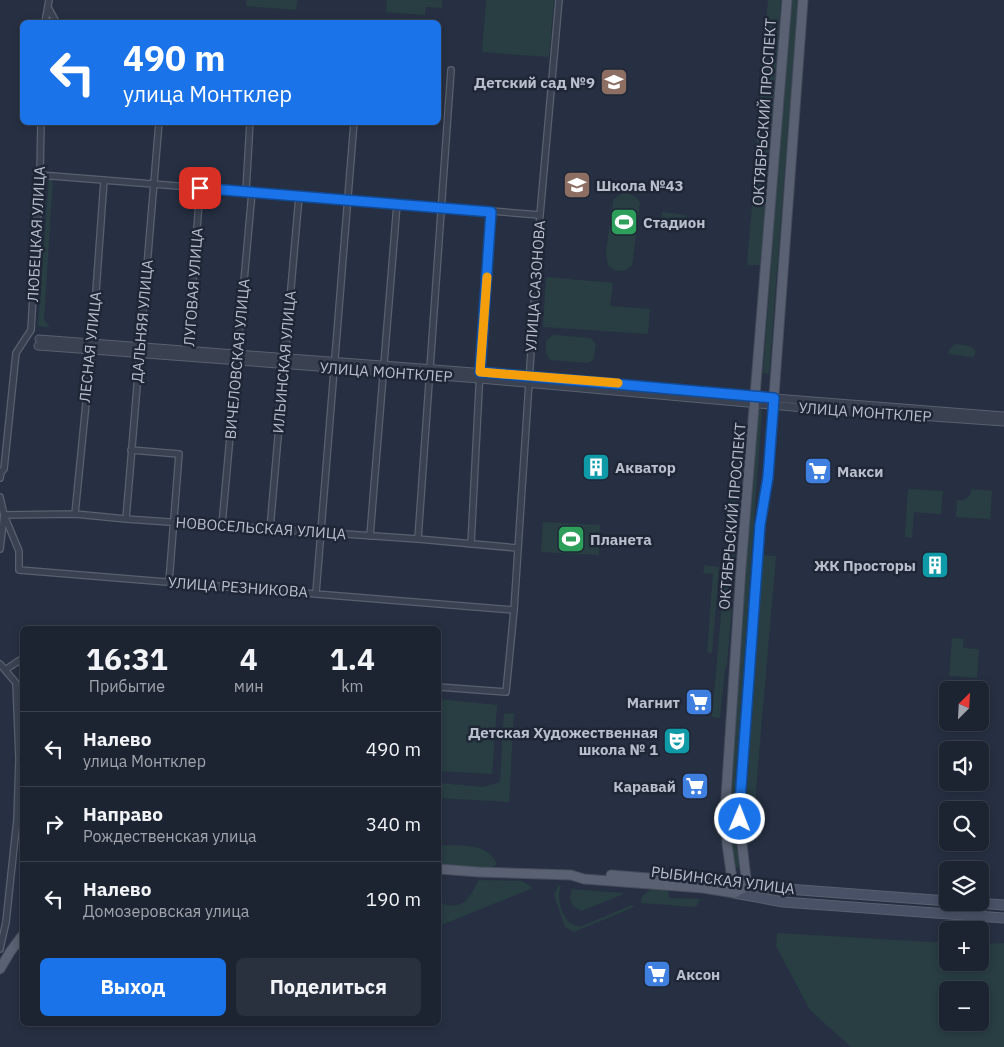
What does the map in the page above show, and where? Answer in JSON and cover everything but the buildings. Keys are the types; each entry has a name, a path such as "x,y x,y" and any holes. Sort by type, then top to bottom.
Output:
{"main road":[{"name":"ОКТЯБРЬСКИЙ ПРОСПЕКТ","path":"733,889 726,830 726,796 741,568 787,0"},
{"name":"ОКТЯБРЬСКИЙ ПРОСПЕКТ","path":"747,886 740,801 760,525 768,477 803,0"},
{"name":"РЫБИНСКАЯ УЛИЦА","path":"441,869 571,876 584,879 733,889 783,902 1004,918"},
{"path":"733,889 747,886 939,900"},
{"path":"989,904 1004,905"},
{"path":"0,969 20,939"}],"street":[{"path":"46,20 49,9 49,0"},
{"name":"УЛИЦА САЗОНОВА","path":"441,687 506,692 514,610 540,215 559,0"},
{"path":"49,9 55,20"},
{"path":"418,539 452,70"},
{"name":"ЛЮБЕЦКАЯ УЛИЦА","path":"0,478 0,472 4,470 16,353 31,330 40,175 40,125"},
{"name":"ДАЛЬНЯЯ УЛИЦА","path":"126,519 159,125"},
{"name":"ВИЧЕЛОВСКАЯ УЛИЦА","path":"222,525 249,192 250,125"},
{"path":"316,593 354,125"},
{"path":"40,175 540,215"},
{"name":"ЛЕСНАЯ УЛИЦА","path":"75,514 104,180"},
{"name":"ЛУГОВАЯ УЛИЦА","path":"188,354 200,188"},
{"name":"ИЛЬИНСКАЯ УЛИЦА","path":"270,529 299,196"},
{"path":"370,536 397,204"},
{"path":"471,544 491,212"},
{"path":"31,330 38,343"},
{"name":"УЛИЦА МОНТКЛЕР","path":"38,343 430,372 755,400 1004,416"},
{"name":"УЛИЦА МОНТКЛЕР","path":"773,401 1004,422"},
{"path":"131,450 179,454 169,582"},
{"path":"0,497 4,516 0,549"},
{"name":"НОВОСЕЛЬСКАЯ УЛИЦА","path":"4,516 75,514 517,548"},
{"name":"УЛИЦА РЕЗНИКОВА","path":"4,516 19,551 19,570 514,610"},
{"path":"5,670 20,660"},
{"path":"0,664 16,683 19,759 17,819 6,922 0,949"},
{"path":"0,928 3,934"}],"green space":[{"path":"246,0 297,0 296,10 246,6"},
{"path":"387,0 442,0 442,8 426,7 425,15 386,12"},
{"path":"486,0 554,0 549,57 482,52"},
{"path":"768,0 781,0 767,188 753,187"},
{"path":"791,0 798,0 769,374 763,373"},
{"path":"49,177 53,178 44,320 50,327 38,326"},
{"name":"Стадион","path":"626,192 636,197 640,202 632,265 626,270 615,271 608,265 606,253 613,200"},
{"path":"753,194 767,195 760,265 747,265"},
{"path":"662,212 686,215 685,226 661,223"},
{"path":"546,277 613,283 610,306 650,309 648,334 543,327"},
{"path":"553,335 591,338 596,345 593,360 588,363 550,360 546,353 546,341"},
{"path":"955,344 970,346 975,350 975,355 973,357 948,354"},
{"path":"757,410 762,410 734,800 734,828 739,866 737,868 734,867 729,831 728,798"},
{"path":"733,463 740,464 733,562 727,561"},
{"path":"908,489 943,491 941,514 914,512 912,538 905,537"},
{"path":"971,489 992,491 990,519 956,517 957,500 967,498"},
{"name":"Планета","path":"543,522 600,525 599,555 541,552"},
{"path":"763,555 776,556 756,789 756,818 747,821 747,787"},
{"path":"704,565 719,567 712,653 707,652 713,574 701,573 704,572"},
{"path":"725,569 735,570 727,664 720,718 712,717"},
{"path":"952,638 964,639 963,648 979,649 977,678 949,676"},
{"path":"441,699 497,705 492,774 441,771"},
{"path":"514,713 509,802 441,798 441,783 484,787 500,782 504,714"},
{"path":"441,845 473,847 487,852 497,864 491,869 441,867"},
{"path":"479,880 522,881 533,888 441,925 441,903 454,906 460,905 472,893"},
{"path":"559,885 561,886 559,901 562,912 568,921 580,927 632,905 634,907 574,932 565,927 556,901 554,894"},
{"path":"653,888 663,888 669,892 669,898 700,899 696,907 641,903 642,896"},
{"path":"572,889 624,894 581,911 573,906 570,898"},
{"path":"777,933 939,943 939,971 989,971 989,944 1004,943 1004,1047 851,1047 810,1010 776,946"}],"slow traffic":[{"path":"487,277 480,372 618,383"}],"place":[{"name":"Детский сад №9","path":"614,82"},
{"name":"Школа №43","path":"577,185"},
{"name":"Стадион","path":"624,222"},
{"name":"Акватор","path":"596,467"},
{"name":"Макси","path":"818,471"},
{"name":"Планета","path":"571,539"},
{"name":"ЖК Просторы","path":"935,565"},
{"name":"Магнит","path":"699,702"},
{"name":"Детская Художественная школа № 1","path":"677,741"},
{"name":"Каравай","path":"695,786"},
{"name":"Аксон","path":"657,974"}],"route":[{"path":"200,188 491,212 480,372 774,398 768,477 760,525 740,819"}]}
